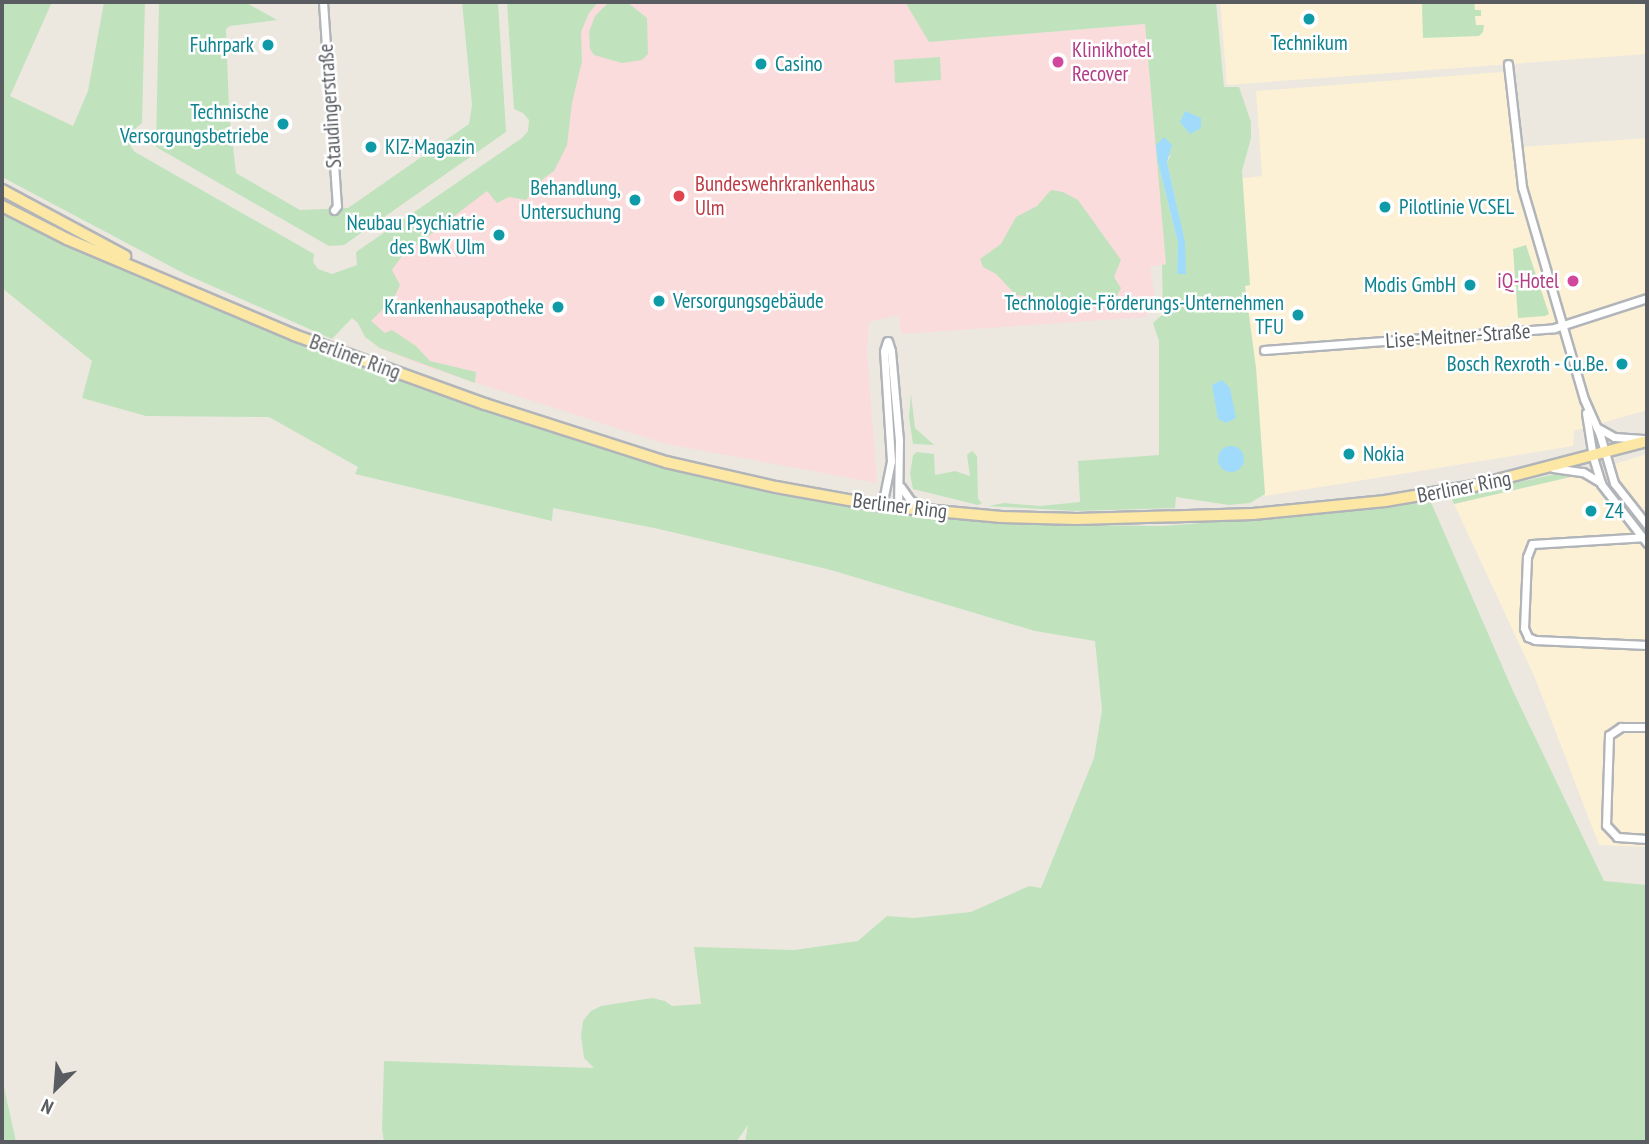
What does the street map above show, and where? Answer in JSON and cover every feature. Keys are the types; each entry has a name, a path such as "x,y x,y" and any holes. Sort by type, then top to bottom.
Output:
{"main road":[{"name":"Berliner Ring","path":"2,190 180,285"},
{"name":"Berliner Ring","path":"2,206 68,239 294,335 559,429 667,462 776,487 882,506 1077,519 1209,517 1385,501 1485,484 1605,454 1647,440"}],"street":[{"name":"Staudingerstraße","path":"323,2 337,206 334,210"},
{"path":"1508,64 1520,178 1584,399 1619,491 1647,525"},
{"name":"Lise-Meitner-Straße","path":"1264,350 1563,326 1647,298"},
{"path":"882,506 891,461 884,351 888,341 892,358 901,485 898,508"},
{"path":"1584,399 1593,457 1601,484"},
{"path":"1595,425 1614,437 1647,440"},
{"path":"1552,468 1579,471 1601,484 1646,539"},
{"path":"901,485 910,500 925,510"},
{"path":"1646,539 1538,542 1530,546 1527,557 1524,628 1528,637 1538,640 1647,645"},
{"path":"1647,727 1621,727 1611,732 1606,789 1608,831 1617,837 1647,839"}],"shaded area":[{"name":"Bundeswehrkrankenhaus Ulm","path":"523,2 905,2 929,42 1145,24 1166,264 1150,267 1155,300 1153,309 1145,317 901,334 899,315 869,322 867,351 877,483 666,444 418,364 380,348 365,337 358,323 351,318 388,250 548,143"},
{"path":"1220,2 1647,2 1647,54 1227,85"},
{"path":"1514,71 1521,147 1647,138 1647,410 1574,431 1573,446 1265,496 1256,368 1245,286 1250,284 1242,178 1262,176 1256,91"},
{"path":"1647,454 1647,847 1599,845 1535,678 1454,504 1579,475"}],"green space":[{"path":"2,2 52,2 10,96 73,126 88,91 104,2 145,2 142,123 130,133 131,147 135,152 314,254 313,262 318,269 332,274 357,265 356,252 522,138 528,131 529,120 514,109 507,2 598,2 589,13 581,32 582,61 572,103 567,145 554,171 544,178 526,200 509,197 497,203 487,191 402,256 392,270 400,285 394,298 371,321 385,333 392,330 416,346 430,361 476,372 475,383 380,348 365,337 358,323 352,318 332,339 185,274 2,177"},
{"path":"159,2 245,2 277,20 230,26 226,29 229,110 225,111 225,118 230,120 236,173 300,210 348,208 469,124 472,105 462,2 498,2 506,132 344,245 329,246 156,147"},
{"path":"609,2 627,2 647,18 648,54 642,60 622,63 594,55 590,49 589,32 595,16"},
{"path":"905,2 1216,2 1224,87 1239,87 1251,122 1251,138 1242,171 1250,285 1245,286 1256,368 1265,494 1250,503 1229,505 1176,497 1175,508 1076,511 988,506 1004,503 1040,506 1080,502 1078,461 1159,455 1159,341 1153,323 1163,314 1162,265 1166,264 1145,24 929,42","holes":["1171,155 1167,162 1179,216 1186,274 1177,273 1178,243 1158,162"]},
{"path":"1425,2 1474,2 1475,10 1481,10 1481,16 1475,16 1476,25 1484,25 1483,32 1479,36 1423,38 1422,5"},
{"path":"940,57 941,80 895,83 894,60"},
{"path":"1051,190 1063,192 1078,200 1121,260 1114,277 1121,288 1117,296 1092,304 1016,295 996,274 983,267 980,259 1001,244 1016,217 1037,206"},
{"path":"2,212 67,245 177,293 427,391 557,434 773,494 901,514 1001,524 1164,526 1359,510 1430,500 1513,691 1604,881 1647,885 1647,1142 745,1142 748,1125 736,1142 384,1142 384,1061 594,1068 584,1058 581,1035 583,1021 591,1011 601,1006 652,998 672,1006 701,1004 694,947 794,950 858,941 887,916 914,918 971,912 1029,886 1041,888 1094,758 1102,710 1095,641 1035,631 831,570 659,529 553,508 552,521 355,474 358,467 269,417 146,416 82,398 92,361 2,288"},
{"path":"1526,245 1549,314 1545,316 1518,318 1513,249"},
{"path":"911,394 915,428 934,445 913,444 909,417"},
{"path":"972,451 977,456 978,499 982,503 978,505 913,489 910,474 913,455 917,452 934,454 935,475 955,471 970,476 967,455"},
{"path":"1560,473 1579,475 1454,504 1451,497"},
{"path":"2,1078 16,1142 5,1142 2,1130"}],"water":[{"path":"1185,111 1201,118 1201,128 1190,134 1180,122"},
{"path":"1164,137 1172,145 1167,162 1185,242 1186,274 1177,274 1178,243 1158,162 1156,145"},
{"path":"1222,380 1230,388 1236,418 1226,423 1218,419 1212,385"},
{"path":"1231,446 1240,450 1244,459 1240,468 1231,472 1222,468 1218,459 1222,450"}],"place":[{"name":"Technikum","path":"1309,19"},
{"name":"Fuhrpark","path":"268,45"},
{"name":"Klinikhotel Recover","path":"1058,62"},
{"name":"Casino","path":"761,64"},
{"name":"Technische Versorgungsbetriebe","path":"283,124"},
{"name":"KIZ-Magazin","path":"371,147"},
{"name":"Bundeswehrkrankenhaus Ulm","path":"679,196"},
{"name":"Behandlung, Untersuchung","path":"635,200"},
{"name":"Pilotlinie VCSEL","path":"1385,207"},
{"name":"Neubau Psychiatrie des BwK Ulm","path":"499,235"},
{"name":"iQ-Hotel","path":"1573,281"},
{"name":"Modis GmbH","path":"1470,285"},
{"name":"Versorgungsgebäude","path":"659,301"},
{"name":"Krankenhausapotheke","path":"558,307"},
{"name":"Technologie-Förderungs-Unternehmen TFU","path":"1298,315"},
{"name":"Bosch Rexroth - Cu.Be.","path":"1622,364"},
{"name":"Nokia","path":"1349,454"},
{"name":"Z4","path":"1591,511"}]}
